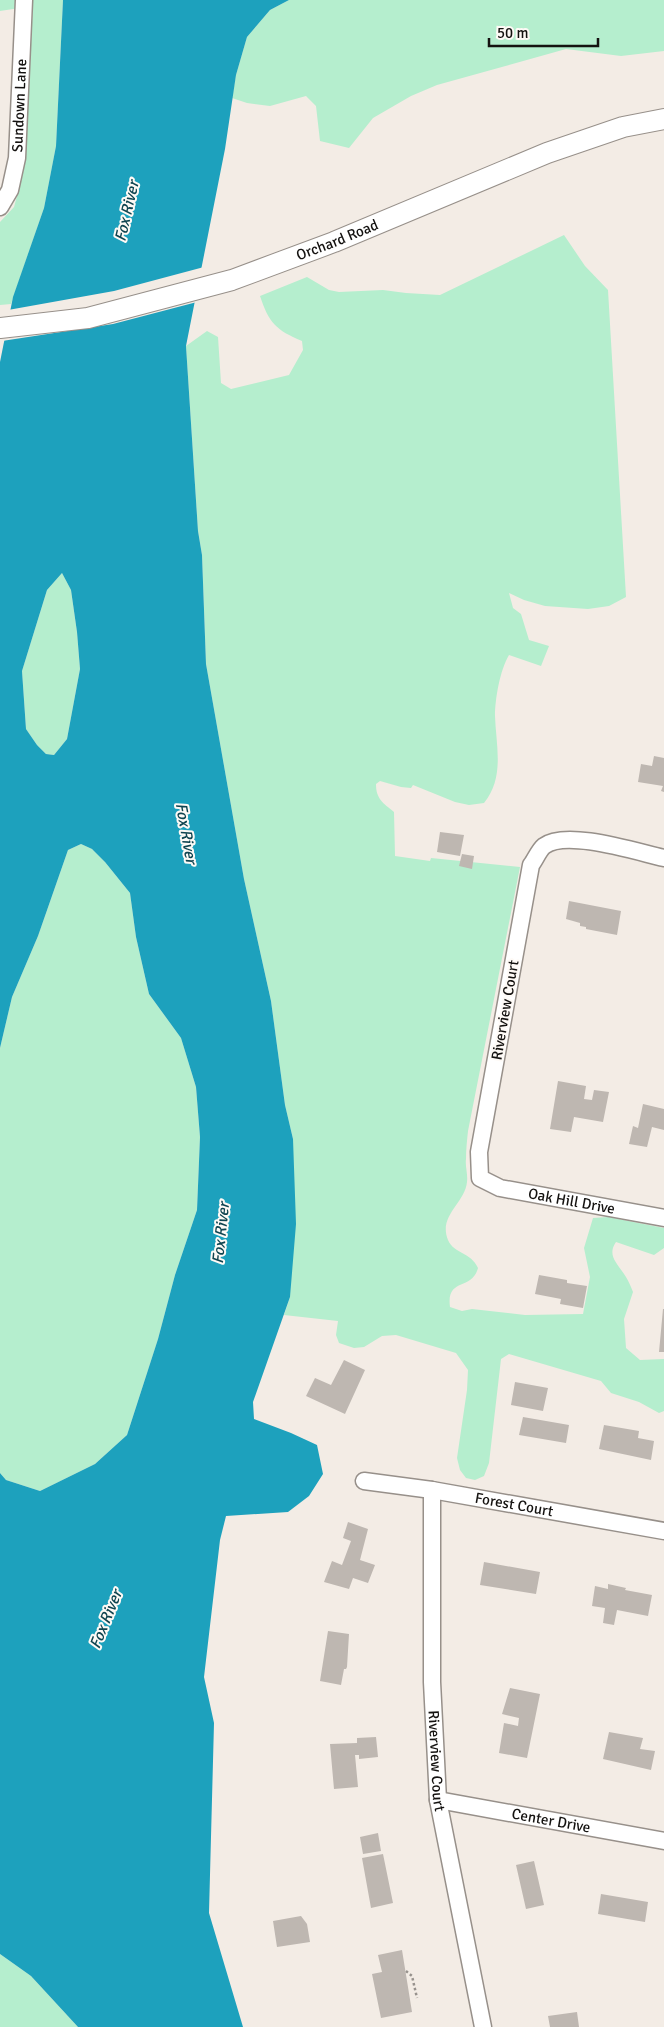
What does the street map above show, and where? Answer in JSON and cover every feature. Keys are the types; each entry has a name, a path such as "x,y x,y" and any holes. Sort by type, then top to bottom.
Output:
{"main road":[{"name":"Orchard Road","path":"0,328 88,318 232,280 334,242 547,153 623,128 664,119"}],"street":[{"name":"Sundown Lane","path":"0,207 10,190 17,158 24,0"},
{"name":"Riverview Court","path":"480,1178 479,1152 531,865 544,846 567,838 664,858"},
{"name":"Oak Hill Drive","path":"480,1178 500,1188 664,1218"},
{"name":"Forest Court","path":"364,1481 432,1490 664,1531"},
{"name":"Riverview Court","path":"432,1490 432,1682 438,1800 483,2027"},
{"name":"Center Drive","path":"438,1800 664,1841"}],"path":[{"path":"406,1971 412,1976 417,1998"}],"green space":[{"path":"0,0 63,0 56,146 44,208 11,304 0,305 0,222 14,207 23,174 33,6 0,11"},
{"path":"289,0 664,0 664,51 621,56 566,49 437,85 411,96 373,118 349,148 320,141 316,106 306,96 270,106 247,103 232,98 236,75 247,37 270,10"},
{"path":"564,235 585,266 608,290 626,597 609,606 588,609 545,606 509,593 513,608 521,614 529,640 549,646 541,666 509,655 503,668 495,709 497,772 491,793 484,803 469,805 455,802 413,785 411,788 401,787 380,781 376,784 376,789 381,800 394,812 395,856 430,861 431,858 520,867 468,1131 467,1182 462,1197 446,1224 448,1240 451,1245 471,1259 478,1268 471,1280 452,1291 450,1307 462,1311 472,1309 525,1315 583,1314 590,1277 584,1248 593,1218 608,1217 664,1228 664,1248 654,1255 616,1242 612,1252 633,1292 624,1319 626,1348 640,1360 664,1359 664,1411 659,1413 639,1402 611,1393 601,1381 509,1354 501,1359 489,1463 484,1476 475,1480 466,1478 460,1470 457,1458 468,1370 456,1353 396,1335 382,1336 364,1347 354,1348 339,1343 336,1335 338,1321 284,1315 290,1297 293,1139 285,1105 271,1001 244,879 206,664 202,555 198,531 186,346 207,331 218,337 221,383 231,389 289,375 303,350 302,341 280,329 270,319 260,296 307,277 329,290 339,292 383,290 440,295"},
{"path":"62,573 71,590 80,669 67,739 54,755 46,754 26,729 22,671 47,590"},
{"path":"81,844 92,849 105,862 130,893 136,937 149,994 181,1038 196,1087 200,1137 197,1210 175,1275 158,1339 127,1435 95,1464 40,1491 6,1480 0,1473 0,1048 12,997 38,936 68,850"},
{"path":"0,1954 31,1976 78,2027 0,2027"}],"water":[{"name":"Fox River","path":"63,0 289,0 270,10 247,37 236,75 225,149 186,346 198,531 202,555 206,664 244,879 271,1001 285,1105 293,1139 296,1224 290,1297 253,1402 254,1419 317,1445 323,1474 309,1496 288,1512 226,1516 220,1540 204,1677 214,1723 209,1913 243,2027 78,2027 31,1976 0,1954 0,1473 6,1480 40,1491 95,1464 127,1435 158,1339 175,1275 197,1210 200,1137 196,1087 181,1038 149,994 136,937 130,893 92,849 81,844 68,850 38,936 12,997 0,1048 0,362 13,297 44,208 56,146","holes":["62,573 71,590 80,669 67,739 54,755 46,754 26,729 22,671 47,590"]}],"pier":[{"path":"204,267 197,302 113,324 2,341 8,310 114,291"}],"building":[{"path":"654,756 664,758 664,792 661,791 663,786 638,782 641,764 652,766"},
{"path":"440,832 464,835 460,856 437,852"},
{"path":"462,854 474,856 472,869 459,866"},
{"path":"569,901 621,911 617,935 586,929 586,927 580,926 580,923 566,919"},
{"path":"558,1081 586,1086 584,1099 592,1100 594,1090 609,1092 603,1122 574,1117 571,1132 550,1129"},
{"path":"643,1104 664,1109 664,1130 652,1127 647,1147 629,1144 633,1126 638,1128"},
{"path":"539,1275 567,1280 567,1283 587,1286 583,1308 560,1304 561,1299 535,1294"},
{"path":"663,1309 664,1352 659,1352"},
{"path":"344,1360 365,1370 345,1414 306,1396 315,1378 331,1385"},
{"path":"515,1382 548,1388 543,1411 511,1405"},
{"path":"523,1417 569,1425 566,1443 519,1435"},
{"path":"604,1425 639,1431 638,1438 654,1441 651,1460 599,1449"},
{"path":"348,1522 368,1529 360,1560 375,1565 368,1583 353,1578 349,1589 324,1582 332,1561 342,1565 351,1541 343,1538"},
{"path":"484,1562 540,1572 536,1594 480,1585"},
{"path":"608,1584 626,1588 625,1590 652,1595 648,1616 617,1610 614,1625 603,1623 605,1608 592,1606 595,1586 608,1589"},
{"path":"328,1631 349,1634 347,1667 344,1669 341,1685 320,1681"},
{"path":"510,1688 540,1694 527,1758 499,1753 504,1723 518,1726 519,1718 502,1714"},
{"path":"609,1732 643,1738 640,1749 655,1751 651,1770 603,1759"},
{"path":"376,1737 378,1757 359,1759 359,1755 355,1755 358,1787 334,1789 330,1744 357,1743 357,1738"},
{"path":"378,1833 381,1851 363,1854 360,1837"},
{"path":"383,1854 393,1903 371,1908 362,1858"},
{"path":"534,1861 544,1905 526,1909 516,1865"},
{"path":"601,1894 648,1902 645,1922 598,1914"},
{"path":"301,1916 307,1924 310,1942 277,1947 273,1921"},
{"path":"402,1950 412,2012 381,2018 372,1974 382,1972 378,1955"},
{"path":"577,2012 579,2027 550,2027 548,2016"}]}
